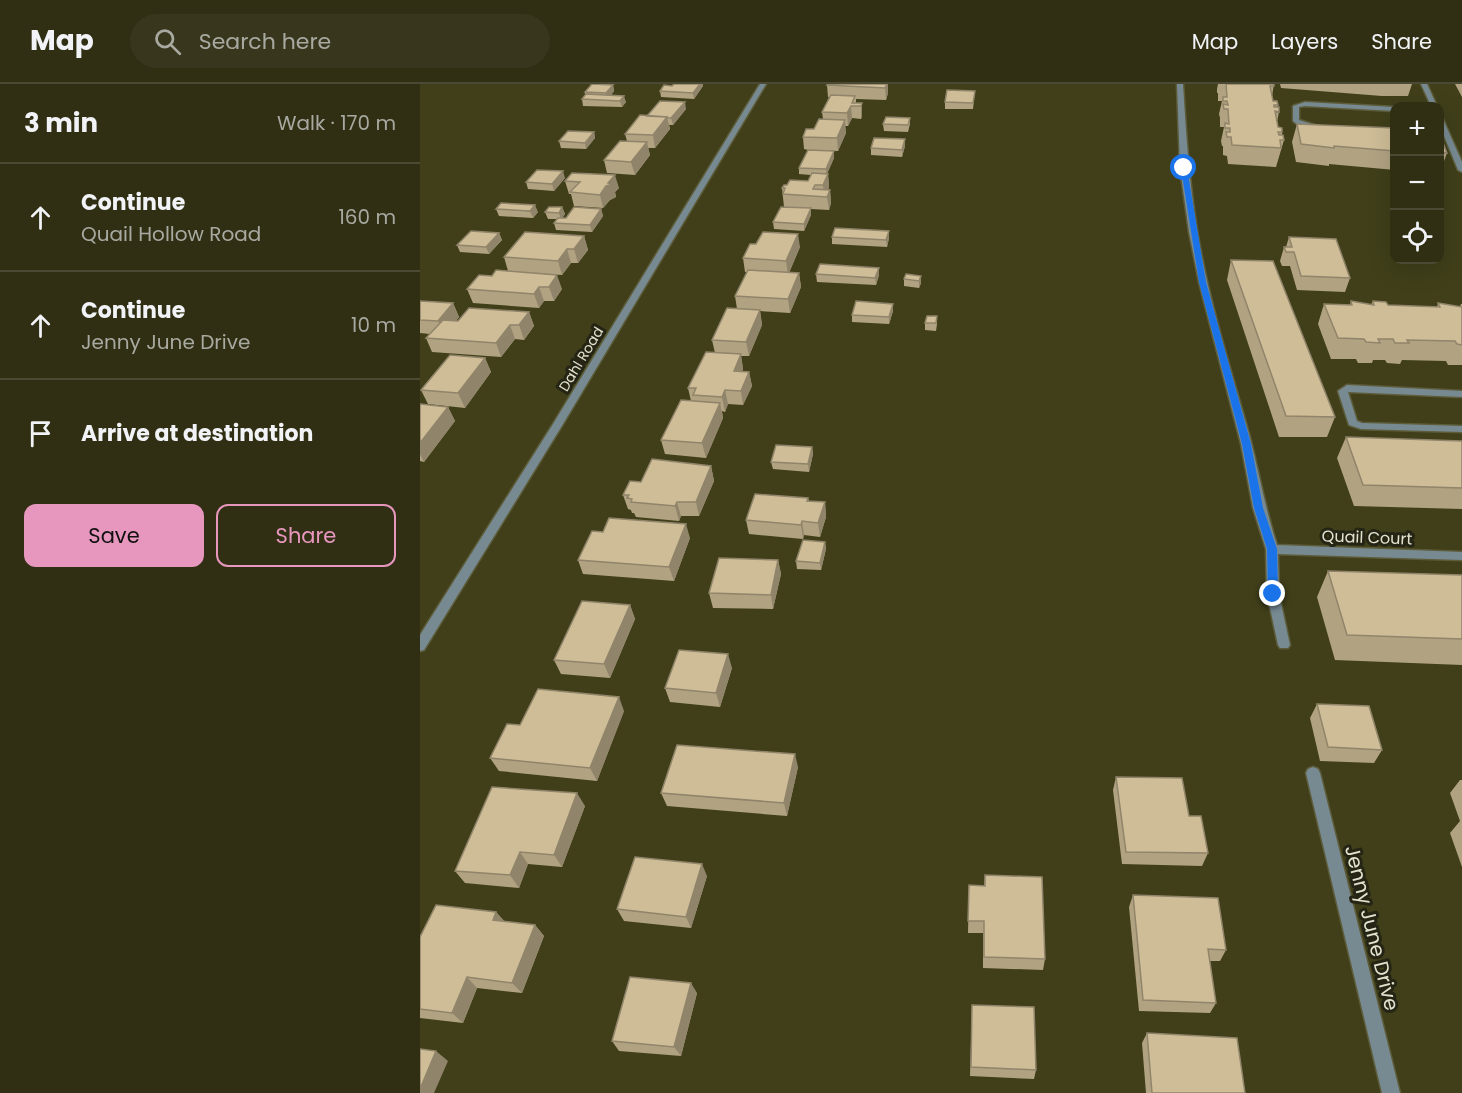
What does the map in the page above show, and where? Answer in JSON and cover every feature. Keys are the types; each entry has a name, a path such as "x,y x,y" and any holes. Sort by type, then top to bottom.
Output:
{"street":[{"name":"Dahl Road","path":"420,646 558,424 763,84"},
{"path":"1180,84 1184,168 1203,282 1246,444 1259,508 1272,549 1273,594 1284,645"},
{"path":"1424,84 1432,102"},
{"path":"1326,127 1303,125 1296,120 1296,106 1305,104 1390,109"},
{"path":"1444,137 1462,170"},
{"path":"1462,393 1347,388 1343,392 1353,423 1361,426 1462,429"},
{"name":"Quail Court","path":"1272,549 1322,553 1462,556"},
{"name":"Jenny June Drive","path":"1313,773 1391,1093"}],"building":[{"path":"592,84 613,85 606,93 585,92"},
{"path":"700,84 693,93 660,91 664,85"},
{"path":"828,84 887,84 885,88"},
{"path":"1226,84 1274,84 1270,86 1273,101 1277,101 1278,105 1274,107 1279,107 1279,112 1275,111 1278,127 1282,128 1282,132 1278,132 1279,135 1283,135 1284,140 1280,140 1281,148 1232,145 1231,137 1227,137 1226,132 1230,132 1230,128 1225,128 1225,123 1229,124 1228,109 1224,109 1223,104 1228,105 1227,101 1223,101 1223,97 1227,97"},
{"path":"947,90 975,91 973,103 945,102"},
{"path":"586,94 624,96 620,101 582,99"},
{"path":"831,95 855,96 852,103 862,103 861,106 851,106 847,113 822,112"},
{"path":"660,101 685,102 671,118 647,116"},
{"path":"640,115 667,117 653,135 625,134"},
{"path":"886,117 910,118 908,125 883,124"},
{"path":"819,119 845,120 837,138 803,137 806,129 814,129"},
{"path":"1297,124 1390,128 1390,151 1301,144"},
{"path":"568,131 594,132 585,143 559,141"},
{"path":"874,138 905,139 902,150 871,148"},
{"path":"620,141 647,142 631,162 604,160"},
{"path":"808,150 834,151 826,169 799,168"},
{"path":"537,170 563,171 552,184 526,182"},
{"path":"572,173 615,175 608,183 613,184 606,186 600,195 570,192 580,182 565,181"},
{"path":"812,173 828,174 823,185 815,185 813,189 830,190 827,197 783,194 785,188 782,188 790,180 808,181"},
{"path":"501,203 535,205 530,211 496,209"},
{"path":"549,207 562,207 559,213 545,212"},
{"path":"574,207 601,209 590,225 554,223 558,218 566,218"},
{"path":"781,207 811,208 804,224 773,222"},
{"path":"835,228 889,231 886,240 832,237"},
{"path":"471,231 499,233 486,247 457,245"},
{"path":"525,232 584,236 574,249 567,249 558,261 504,257"},
{"path":"763,232 798,234 786,261 743,258 750,244 756,244"},
{"path":"1289,237 1336,239 1350,278 1301,276 1294,252 1286,252 1284,247 1292,247"},
{"path":"1231,260 1273,261 1335,417 1286,416"},
{"path":"820,264 879,268 875,278 816,274"},
{"path":"496,270 557,275 549,287 539,287 534,294 467,289 479,275 492,276"},
{"path":"748,270 799,273 788,299 735,296"},
{"path":"906,274 921,276 919,281 904,279"},
{"path":"420,301 453,303 438,321 420,320"},
{"path":"856,301 893,304 889,317 852,315"},
{"path":"1351,301 1374,305 1373,301 1386,302 1388,305 1440,307 1438,303 1462,307 1462,345 1455,341 1407,340 1409,343 1395,343 1393,339 1378,339 1380,343 1366,342 1364,339 1338,338 1324,304 1352,305"},
{"path":"469,308 529,312 519,325 510,325 496,343 426,338 443,320 458,321"},
{"path":"727,308 760,310 746,342 712,340"},
{"path":"927,316 937,316 936,323 925,323"},
{"path":"706,352 741,354 734,371 749,372 741,391 725,390 722,397 693,395 696,388 688,388"},
{"path":"450,355 485,358 458,393 421,390"},
{"path":"681,400 720,403 702,443 661,440"},
{"path":"420,404 448,407 420,443"},
{"path":"1346,437 1462,441 1462,488 1363,485"},
{"path":"776,445 812,447 808,464 771,462"},
{"path":"652,459 711,466 696,502 677,502 675,506 631,502 632,499 627,498 629,495 623,495 630,481 641,482"},
{"path":"755,494 808,498 807,501 825,502 818,523 802,521 801,525 746,520"},
{"path":"609,518 686,524 669,567 578,560 592,531 603,532"},
{"path":"803,540 825,542 820,563 796,561"},
{"path":"719,558 778,560 771,595 709,593"},
{"path":"1328,571 1462,575 1462,639 1347,635"},
{"path":"582,601 630,605 604,664 554,660"},
{"path":"679,650 728,654 716,693 665,688"},
{"path":"538,689 619,697 590,768 490,758 507,724 520,725"},
{"path":"1317,704 1369,706 1382,750 1328,747"},
{"path":"677,745 795,754 784,803 661,793"},
{"path":"1116,777 1182,778 1189,816 1201,816 1208,853 1126,852"},
{"path":"492,787 577,793 554,855 520,852 510,875 455,871"},
{"path":"635,857 702,864 686,917 617,909"},
{"path":"985,875 1042,877 1045,959 984,957 984,921 968,921 969,885 985,886"},
{"path":"1133,895 1218,898 1226,950 1208,949 1216,1003 1143,1000"},
{"path":"436,905 496,912 493,920 535,925 512,983 467,977 452,1013 420,1009 420,937"},
{"path":"630,977 691,983 674,1047 612,1041"},
{"path":"972,1005 1034,1007 1036,1070 971,1067"},
{"path":"1147,1033 1237,1038 1245,1093 1152,1093"},
{"path":"420,1049 436,1051 420,1089"}],"route":[{"path":"1184,168 1203,282 1246,444 1259,508 1272,549 1273,594"}]}
